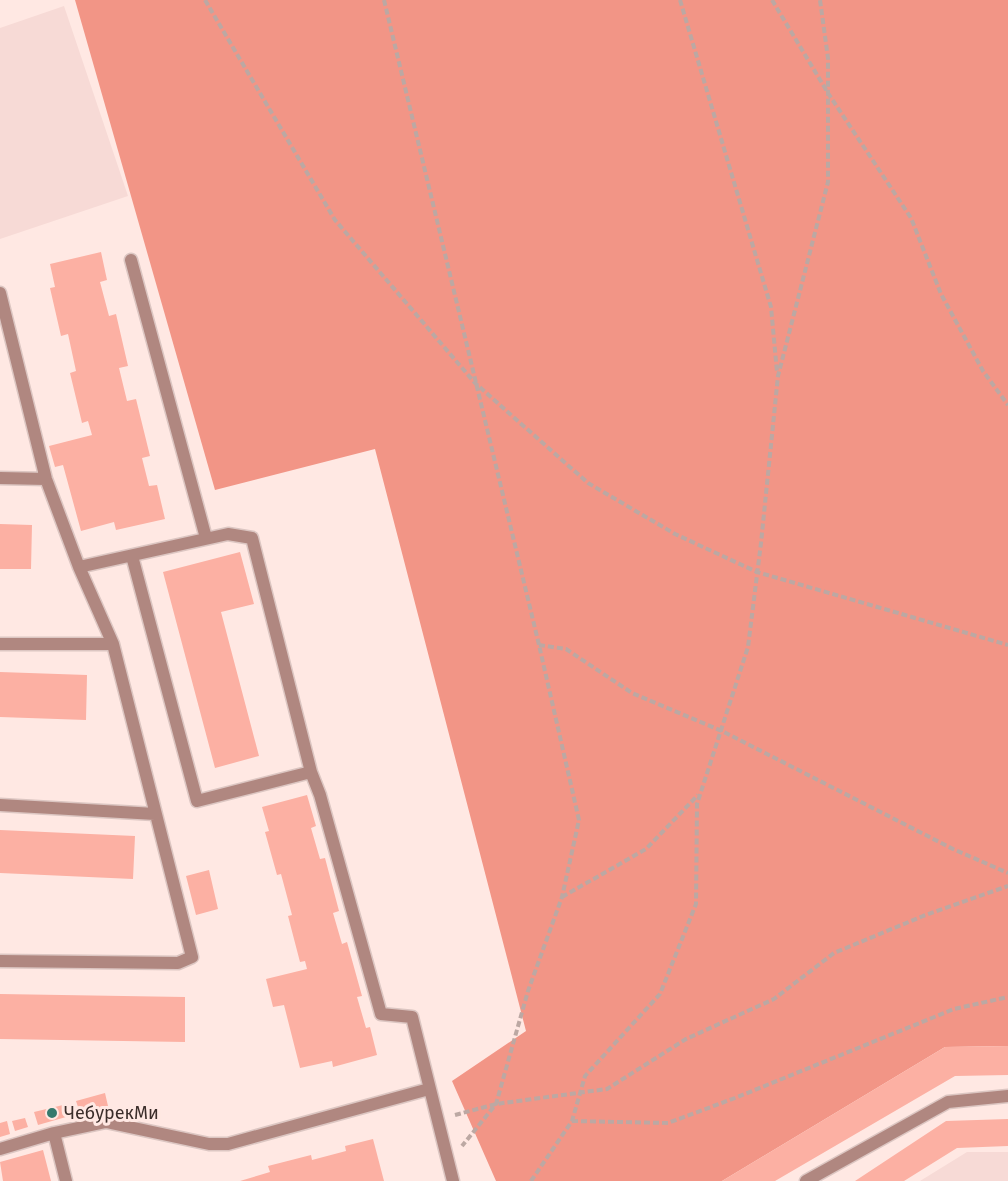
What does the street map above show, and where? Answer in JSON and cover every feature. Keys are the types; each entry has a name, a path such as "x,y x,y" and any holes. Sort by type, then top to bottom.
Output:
{"lane":[{"path":"131,260 206,538"},
{"path":"0,293 5,327 46,479 113,644 192,957 178,963 0,961"},
{"path":"0,478 46,479"},
{"path":"80,567 228,534 252,538 311,772 320,795 381,1014 412,1017 453,1181"},
{"path":"132,556 197,801 311,772"},
{"path":"0,644 113,644"},
{"path":"0,805 155,814"},
{"path":"0,1149 54,1133 106,1122 209,1144 228,1144 429,1089"},
{"path":"806,1181 948,1102 1008,1095"},
{"path":"54,1133 66,1181"}],"path":[{"path":"205,0 335,220 475,383 588,483 675,534 757,572 1008,645"},
{"path":"384,0 579,820 562,897 528,991 496,1104 448,1163"},
{"path":"680,0 771,308 778,376"},
{"path":"772,0 828,93 911,218 941,294 983,371 1008,405"},
{"path":"531,1181 572,1121 585,1076 660,994 696,904 697,804 748,647 778,376 828,182 828,58 820,0"},
{"path":"539,645 566,649 632,693 722,731 953,849 1008,873"},
{"path":"562,897 646,849 701,793"},
{"path":"437,1120 496,1104 607,1089 686,1039 774,999 834,953 923,916 1008,886"},
{"path":"572,1121 668,1123 954,1010 1008,997"}],"shaded area":[{"path":"75,0 1008,0 1008,1046 945,1047 722,1181 496,1181 452,1081 526,1031 375,449 215,490"},
{"path":"64,6 128,196 0,239 0,28"},
{"path":"967,1152 1008,1152 1008,1181 920,1181"}],"building":[{"path":"101,252 107,280 100,282 109,316 116,314 128,366 119,368 127,401 136,399 150,456 142,458 149,486 157,485 165,519 116,530 114,522 81,531 63,465 55,467 49,446 92,435 88,421 82,423 70,373 76,371 68,334 61,336 50,288 55,287 50,264"},
{"path":"0,524 32,525 31,569 0,569"},
{"path":"240,552 254,604 221,612 259,756 215,768 163,572"},
{"path":"0,672 87,675 86,720 0,717"},
{"path":"307,795 316,826 311,828 320,859 325,858 339,911 333,913 342,944 347,942 362,996 357,997 366,1028 370,1027 377,1055 333,1067 332,1061 300,1068 284,1005 273,1007 266,979 307,969 305,961 300,962 288,916 292,915 281,874 277,875 265,832 269,831 262,807"},
{"path":"0,830 135,836 133,879 0,873"},
{"path":"209,870 218,909 196,915 186,876"},
{"path":"0,994 185,997 185,1042 0,1039"},
{"path":"1008,1046 1008,1075 955,1076 775,1181 722,1181 945,1047"},
{"path":"105,1093 108,1106 80,1113 76,1101"},
{"path":"63,1105 66,1117 38,1125 34,1112"},
{"path":"25,1118 28,1127 15,1131 12,1121"},
{"path":"1008,1119 1008,1146 957,1148 904,1181 855,1181 946,1121"},
{"path":"7,1121 10,1134 0,1137 0,1123"},
{"path":"373,1139 384,1181 240,1181 270,1172 268,1166 311,1155 312,1160 346,1151 345,1146"},
{"path":"43,1150 51,1181 3,1181 0,1162"}],"place":[{"name":"ЧебурекМи","path":"52,1113"}]}
